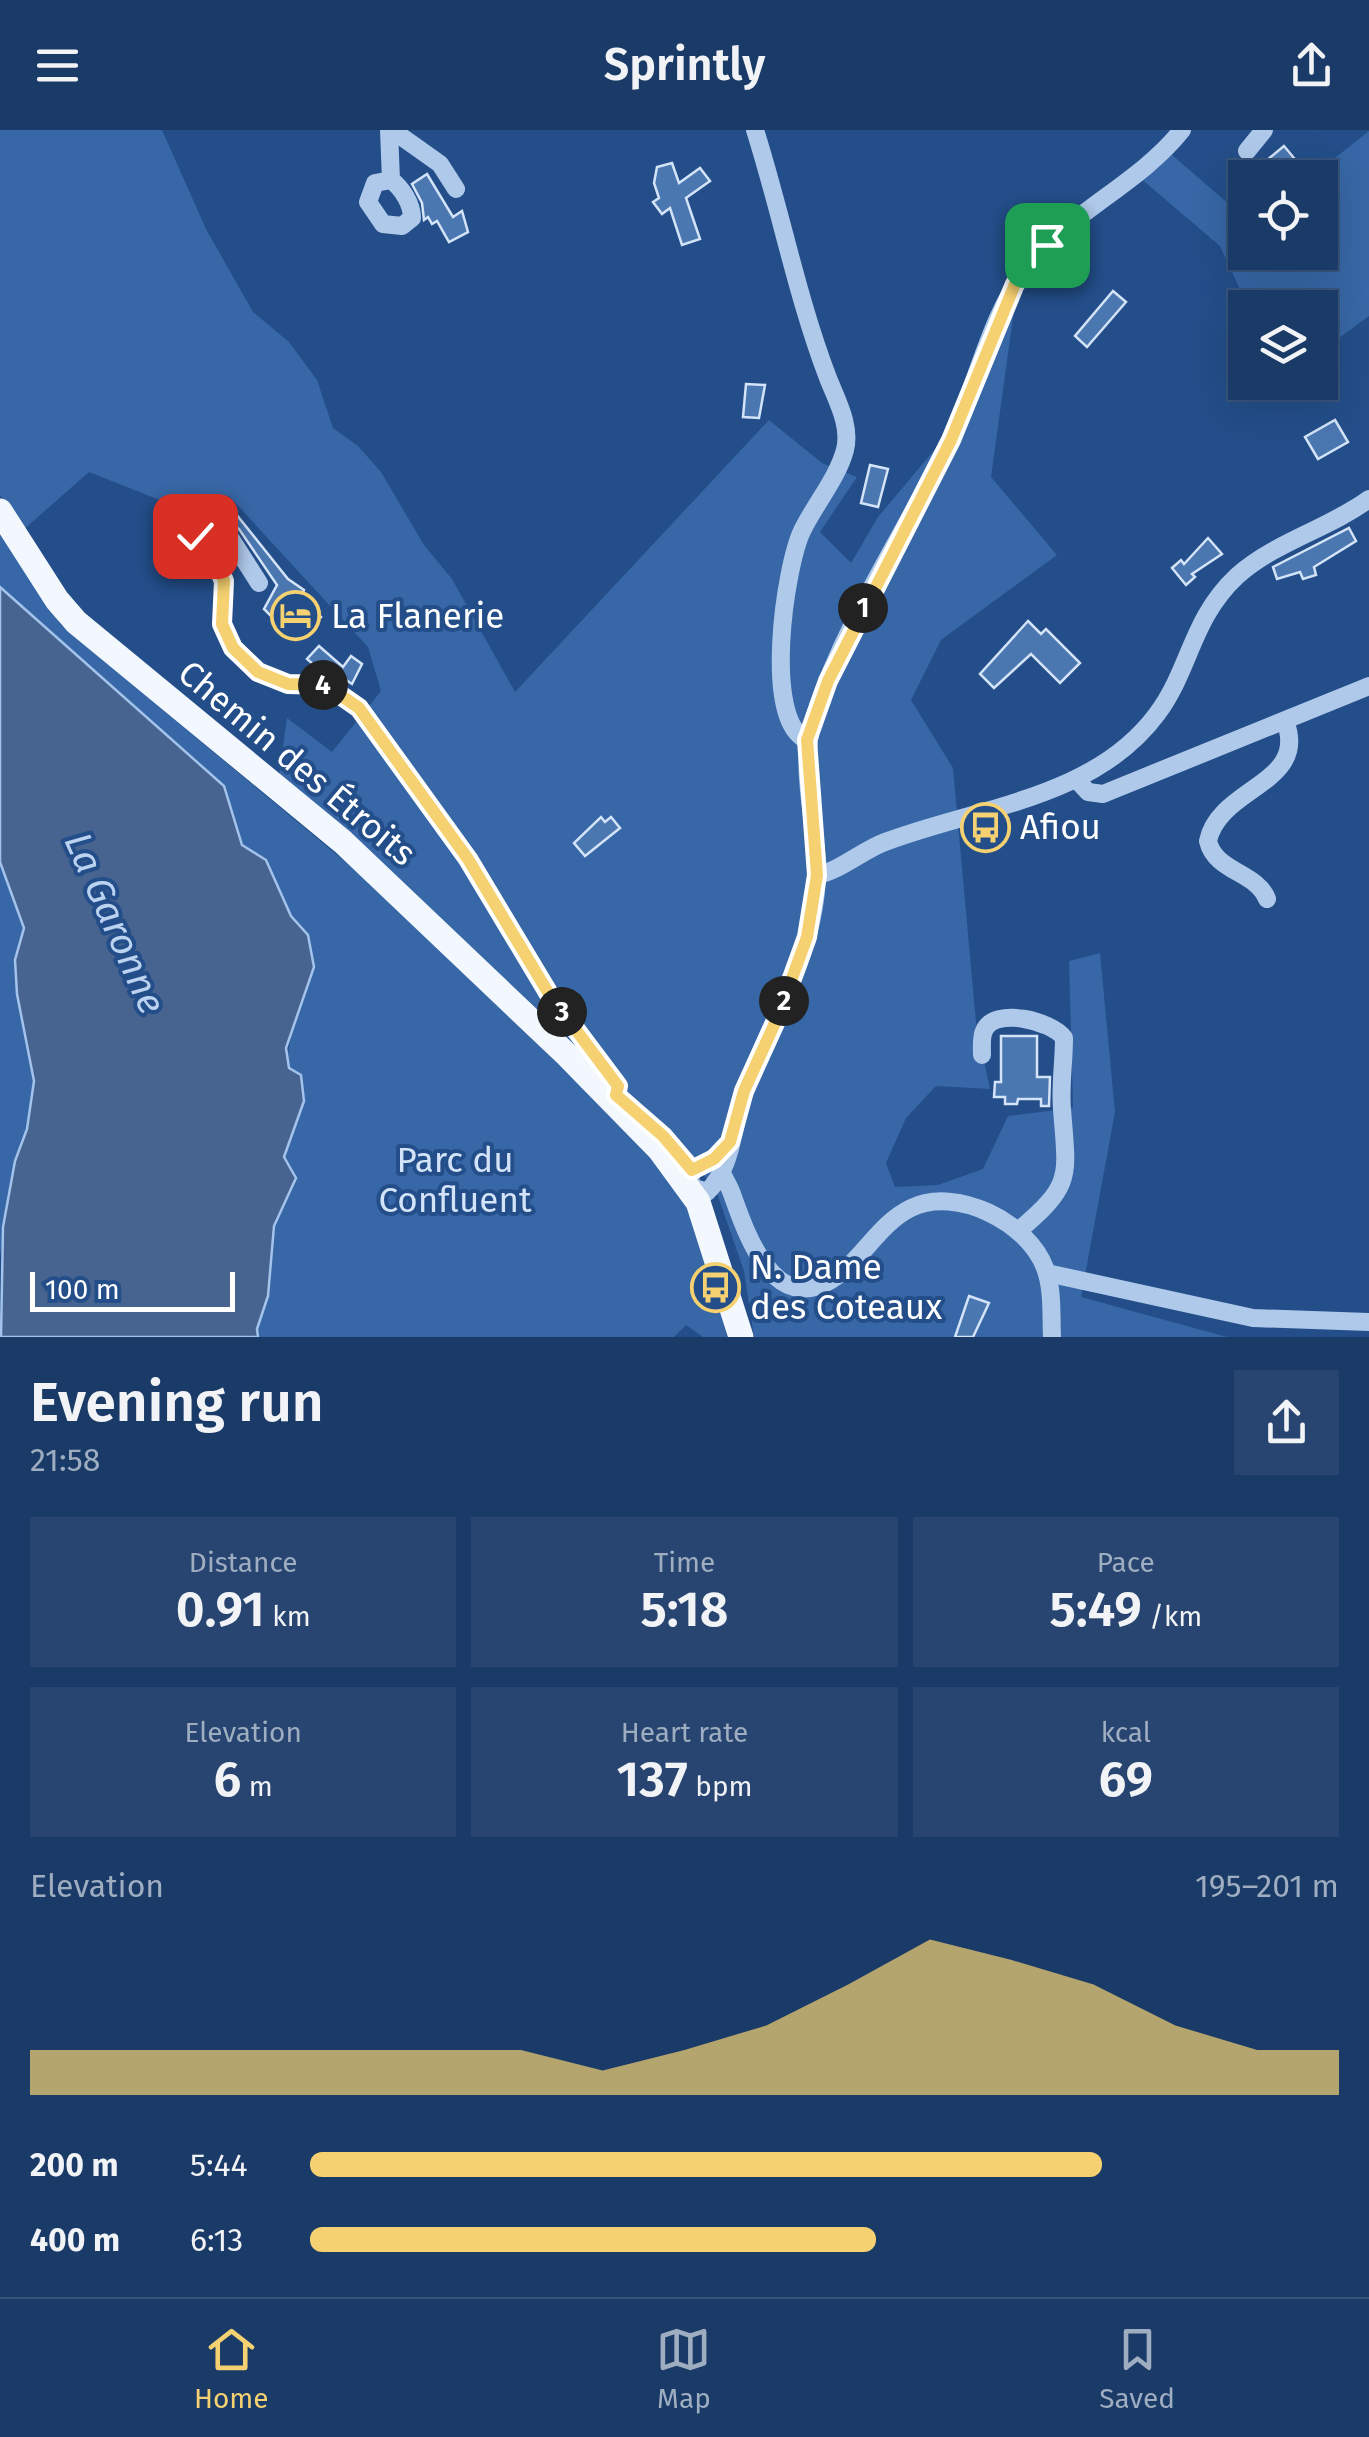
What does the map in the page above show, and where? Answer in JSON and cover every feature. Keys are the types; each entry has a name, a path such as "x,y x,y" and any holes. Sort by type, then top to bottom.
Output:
{"main road":[{"name":"Chemin des Étroits","path":"0,511 57,600 76,622 343,842 613,1098 663,1136 705,1176 726,1252 739,1332"}],"street":[{"path":"390,130 391,180"},
{"path":"390,130 440,164 456,189"},
{"path":"755,130 807,322 847,435 839,463 801,533 782,604 787,710 793,728 807,740"},
{"path":"1052,1337 1047,1273 1032,1245 1018,1230 957,1202 924,1203 897,1217 828,1282 798,1286 774,1276 764,1266 705,1176 730,1142 744,1091 799,963 814,905 817,875 807,740 828,681 951,440 1015,284 1047,245 1136,176 1182,130"},
{"path":"1247,151 1264,130"},
{"path":"817,875 891,840 1076,779 1124,746 1159,711 1205,614 1236,578 1268,554 1369,499"},
{"path":"259,583 229,536 211,524 197,525 195,536 214,558 224,581 222,624 233,648 258,672 288,684 326,685 359,708 468,859 549,994 618,1086 613,1098"},
{"path":"1076,779 1088,792 1103,794 1369,686"},
{"path":"1268,899 1261,887 1220,862 1208,842 1222,814 1288,756 1292,739 1285,721"},
{"path":"982,1055 984,1030 1003,1018 1049,1024 1064,1038 1066,1173 1051,1201 1018,1230"},
{"path":"1047,1273 1253,1318 1369,1322"}],"green space":[{"path":"0,130 162,130 206,229 253,312 289,342 317,380 333,428 358,446 381,472 424,545 452,579 515,692 769,420 822,463 857,477 820,532 851,563 878,517 941,442 1019,274 991,477 1057,555 941,640 911,700 953,768 976,1022 990,1089 936,1086 906,1118 886,1163 895,1187 938,1185 983,1169 1008,1116 1073,1108 1069,961 1100,953 1115,1112 1081,1297 1227,1337 754,1337 744,1271 718,1196 690,1155 279,776 287,718 332,752 381,691 368,647 229,496 167,503 89,472 22,531 0,495"},
{"path":"1369,131 1369,316 1338,339 1338,290 1240,290 1231,270 1338,270 1338,160 1332,160"},
{"path":"1164,148 1228,203 1228,263 1220,246 1139,177"},
{"name":"Parc du Confluent","path":"0,534 61,625 361,875 649,1151 696,1221 727,1337 703,1337 686,1325 674,1337 258,1337 268,1296 274,1226 296,1178 284,1157 304,1101 301,1076 289,1068 289,1051 312,971 309,939 289,911 270,871 242,845 224,786 0,587"},
{"path":"0,862 24,928 15,960 34,1081 27,1129 15,1162 0,1256"}],"water":[{"name":"La Garonne","path":"0,587 224,786 242,845 266,860 291,916 308,935 314,967 286,1048 289,1068 301,1075 304,1101 284,1157 296,1178 274,1226 268,1296 258,1337 1,1337 3,1227 15,1161 27,1129 34,1081 17,994 15,960 24,928 0,862"}],"building":[{"path":"1284,146 1296,160 1267,160"},
{"path":"672,163 679,183 700,168 710,181 686,198 700,239 682,245 670,208 662,214 653,202 659,198 654,183 657,167"},
{"path":"427,174 453,217 462,211 468,232 449,242 437,221 432,224 428,217 424,220 422,203 412,184"},
{"path":"1113,291 1126,302 1087,347 1075,336"},
{"path":"746,384 765,385 759,418 743,417"},
{"path":"1335,420 1348,442 1318,459 1305,437"},
{"path":"870,465 888,469 878,507 861,503"},
{"path":"228,504 288,579 304,590 301,598 321,617 302,635 283,621 279,624 264,609 277,585 239,529 218,511"},
{"path":"1349,528 1356,541 1314,567 1316,575 1303,579 1300,572 1277,579 1273,567"},
{"path":"1208,538 1222,554 1192,574 1195,577 1186,585 1172,568 1181,560 1184,564"},
{"path":"1028,621 1041,634 1046,629 1080,663 1060,683 1031,654 994,688 980,674"},
{"path":"319,646 343,667 351,656 362,664 352,684 327,667 322,672 307,659"},
{"path":"601,817 605,822 611,817 620,828 585,856 574,843"},
{"path":"1001,1036 1037,1036 1037,1077 1050,1077 1049,1106 1041,1106 1041,1099 1018,1099 1017,1104 1005,1104 1005,1097 994,1097 995,1082 1001,1082"},
{"path":"969,1296 989,1303 973,1337 955,1337"}],"place":[{"name":"La Flanerie","path":"296,616"},
{"name":"Afiou","path":"985,827"},
{"name":"N. Dame des Coteaux","path":"715,1287"}],"route":[{"path":"195,536 214,558 224,581 222,624 233,648 258,672 288,684 326,685 359,708 468,859 549,994 614,1079 618,1086 616,1095 663,1136 692,1170 714,1159 730,1142 744,1091 779,1014 807,937 817,875 807,740 828,681 951,440 1015,284 1047,245"}]}
